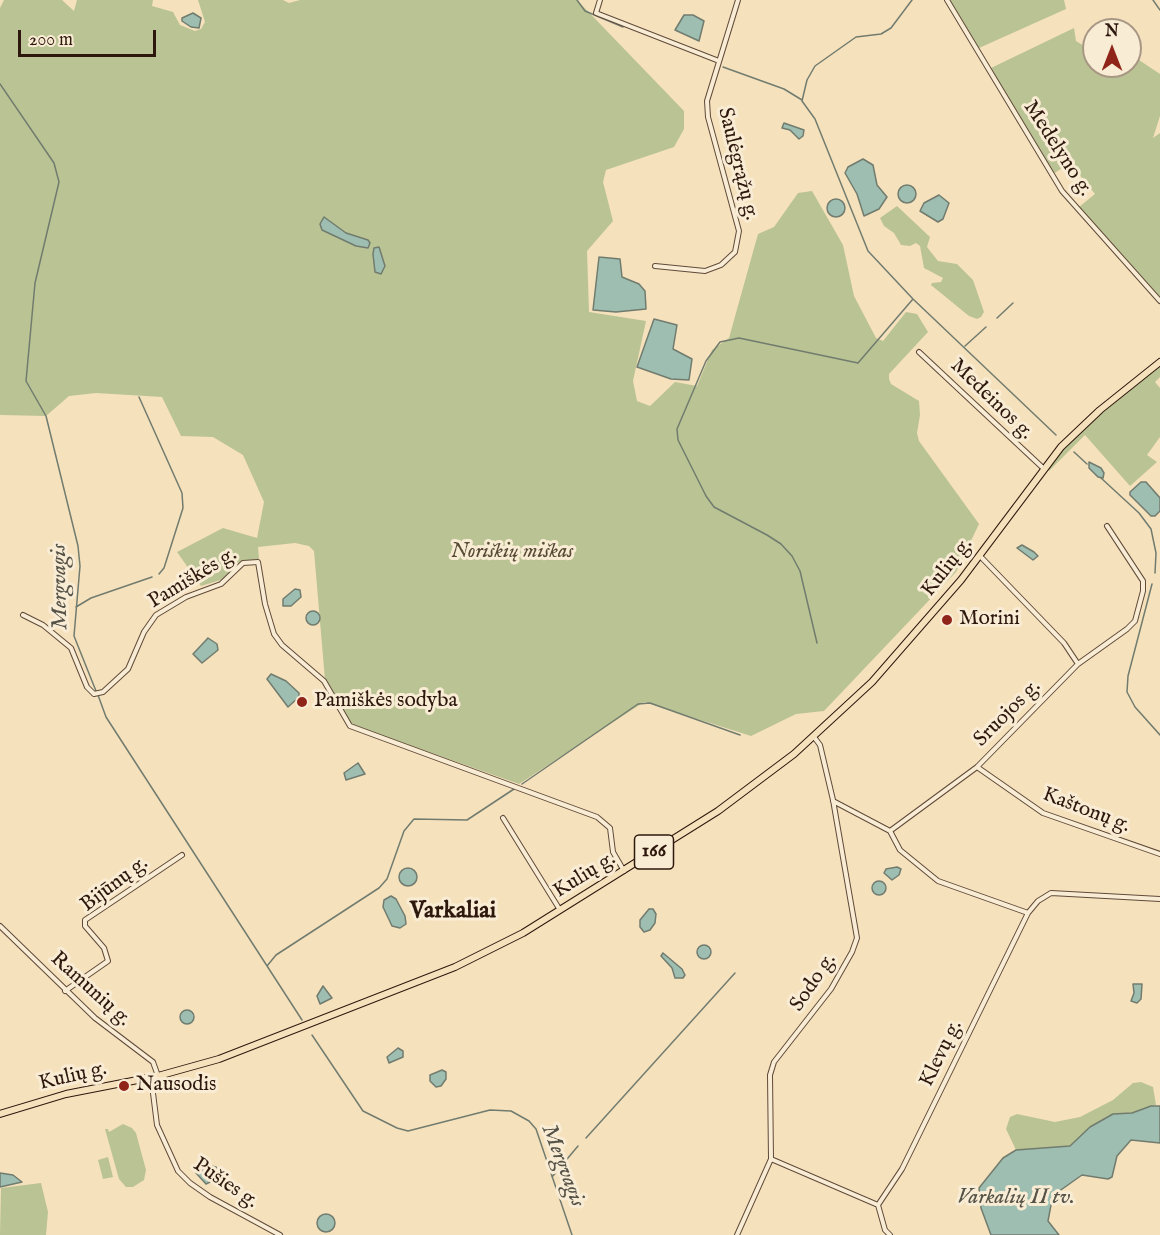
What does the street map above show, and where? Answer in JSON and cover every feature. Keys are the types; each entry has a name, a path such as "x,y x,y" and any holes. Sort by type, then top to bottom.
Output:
{"main road":[{"name":"Kulių g.","path":"0,1113 78,1091 155,1076 228,1056 437,975 508,941 624,872 718,811 814,737 900,652 980,556 1043,468 1086,422 1160,362"}],"street":[{"path":"600,0 596,12 719,61"},
{"name":"Saulėgrąžų g.","path":"655,266 705,271 721,265 735,252 739,231 708,117 707,101 738,0"},
{"name":"Medelyno g.","path":"947,0 1055,182 1160,301"},
{"name":"Medeinos g.","path":"919,352 1043,468"},
{"name":"Sruojos g.","path":"890,831 976,767 1078,664 1127,629 1134,621 1143,591 1143,581 1107,526"},
{"path":"980,556 1064,644 1078,664"},
{"name":"Pamiškės g.","path":"23,615 43,625 71,648 87,687 94,694 103,692 128,669 144,632 156,615 186,597 221,584 243,563 258,562 265,604 274,634 282,645 324,681 350,726 597,817 610,828 613,852 624,872"},
{"name":"Sodo g.","path":"737,1235 771,1159 770,1076 774,1062 831,989 856,944 853,906 833,800 820,745 814,737"},
{"name":"Kaštonų g.","path":"976,767 1043,813 1160,854"},
{"path":"833,800 890,831 900,850 938,881 1028,913 1038,901 1051,893 1160,899"},
{"path":"503,818 560,911"},
{"name":"Bijūnų g.","path":"65,991 108,961 104,948 85,926 85,920 182,855"},
{"name":"Klevų g.","path":"878,1205 902,1169 1028,913"},
{"name":"Ramunių g.","path":"0,926 65,991 115,1035 148,1057 155,1076"},
{"name":"Pušies g.","path":"155,1076 157,1125 178,1171 210,1197 280,1235"},
{"path":"771,1159 878,1205 885,1230 890,1235"}],"green space":[{"name":"Noriškių miškas","path":"4,0 62,0 74,11 77,0 153,0 152,6 173,12 180,25 195,31 201,29 205,22 198,0 283,0 289,3 300,0 577,0 684,111 684,129 674,147 606,170 603,182 613,221 587,251 589,312 646,321 633,381 637,401 650,406 675,382 697,386 712,350 729,338 758,234 774,227 798,193 812,191 843,245 854,296 876,338 883,341 906,312 917,314 928,332 889,374 889,379 891,384 919,401 920,415 917,433 919,441 979,524 956,572 824,711 796,714 751,736 644,702 519,784 355,726 345,717 325,680 314,551 309,546 295,543 258,547 259,559 239,562 224,579 201,586 177,552 223,528 257,538 264,502 243,455 213,437 181,436 162,397 96,393 69,396 46,416 0,415 0,8"},
{"path":"950,0 1064,0 1066,9 979,48"},
{"path":"1074,28 1076,41 1082,45 1082,78 1142,78 1142,62 1160,74 1160,116 1153,138 1160,133 1160,297 1079,207 1095,194 1070,163 1053,174 991,68"},
{"path":"897,206 930,237 927,247 938,261 957,264 973,280 984,312 981,317 977,319 969,316 931,285 941,282 943,278 924,268 920,246 916,243 910,246 901,245 894,233 884,226 880,218"},
{"path":"1160,366 1160,377 1155,382 1160,388 1160,437 1147,455 1157,462 1130,486 1085,435 1049,471 1048,468 1055,458 1086,426"},
{"path":"1141,1082 1153,1087 1156,1105 1132,1113 1113,1114 1090,1127 1070,1146 1016,1150 1006,1129 1010,1117 1017,1114 1055,1122 1080,1117 1113,1100 1133,1083"},
{"path":"123,1124 132,1128 136,1133 146,1170 144,1180 133,1187 126,1187 119,1179 105,1129 109,1132"},
{"path":"108,1157 113,1177 103,1179 98,1160"},
{"path":"41,1183 48,1212 46,1235 0,1235 1,1188"}],"water":[{"path":"193,13 201,18 199,28 191,27 182,21 182,18"},
{"path":"684,15 693,15 704,21 699,41 675,30"},
{"path":"784,123 804,130 803,136 799,139 790,130 782,128"},
{"path":"863,159 873,165 877,185 887,197 879,209 864,216 857,194 845,173 848,167"},
{"path":"903,185 911,185 916,190 914,201 903,203 898,198 898,190"},
{"path":"939,195 949,203 943,219 938,222 920,211 924,203"},
{"path":"836,199 842,202 845,208 842,214 836,217 830,214 827,208 830,202"},
{"path":"324,217 346,233 368,240 370,243 368,248 356,246 322,230 320,224"},
{"path":"379,247 385,266 381,274 375,272 373,254 374,248"},
{"path":"599,257 620,259 622,277 639,284 645,291 646,309 616,312 593,310"},
{"path":"654,319 677,325 673,349 692,359 689,380 671,379 637,367"},
{"path":"1089,462 1101,468 1104,473 1103,478 1098,477 1089,468"},
{"path":"1141,482 1146,482 1160,498 1160,511 1155,516 1151,516 1130,495 1130,492"},
{"path":"1022,545 1038,556 1033,560 1017,548"},
{"path":"295,589 300,590 301,597 291,606 283,606 283,599"},
{"path":"313,611 318,613 320,618 318,623 313,625 308,623 306,618 308,613"},
{"path":"208,638 217,644 218,650 202,663 193,654"},
{"path":"271,674 286,681 299,693 299,697 288,707 267,679"},
{"path":"358,763 365,774 346,780 344,773"},
{"path":"897,867 901,869 899,875 892,880 884,873 886,869"},
{"path":"408,868 414,871 417,877 414,883 408,886 402,883 399,877 402,871"},
{"path":"876,881 882,881 886,888 882,895 876,895 872,891 872,885"},
{"path":"391,896 396,899 405,916 406,924 400,928 392,926 383,907 384,900"},
{"path":"649,909 653,909 656,914 655,923 650,930 644,932 640,927 640,920"},
{"path":"704,945 709,947 711,952 709,957 704,959 699,957 697,952 699,947"},
{"path":"663,953 682,969 685,975 683,978 675,978 672,968 661,956"},
{"path":"1133,984 1142,984 1141,999 1137,1003 1131,1001 1134,993"},
{"path":"323,986 332,998 320,1004 317,996"},
{"path":"187,1010 192,1012 194,1017 192,1022 187,1024 182,1022 180,1017 182,1012"},
{"path":"398,1048 403,1051 403,1057 389,1063 387,1057"},
{"path":"442,1070 446,1072 446,1079 441,1086 436,1087 430,1081 430,1075"},
{"name":"Varkalių II tv.","path":"1151,1106 1160,1106 1160,1143 1131,1140 1117,1156 1112,1177 1108,1179 1082,1175 1058,1192 1051,1205 1048,1221 1059,1235 991,1235 981,1208 979,1188 1003,1158 1016,1150 1070,1146 1090,1127 1113,1114 1132,1113"},
{"path":"211,1166 216,1167 217,1171 206,1184 196,1173"},
{"path":"0,1173 13,1175 22,1182 0,1187"},
{"path":"322,1214 330,1214 335,1219 333,1230 322,1232 317,1227 317,1219"}],"waterway":[{"path":"577,0 585,11 623,27"},
{"path":"912,0 891,28 881,34 856,37 815,66 807,80 802,101 815,119 868,251 913,299 1056,435"},
{"path":"1153,0 1160,10"},
{"path":"723,67 784,89 802,100"},
{"name":"Mergvagis","path":"0,84 54,163 59,182 35,283 26,381 46,416 78,546 80,566 74,636 96,691"},
{"path":"817,643 800,571 792,556 781,544 767,535 714,507 706,496 678,440 677,429 706,361 720,342 739,338 858,363 913,299"},
{"path":"997,318 1013,303"},
{"path":"965,346 986,327"},
{"path":"139,397 182,493 183,508 164,568 159,574"},
{"path":"1074,452 1087,464"},
{"path":"1101,478 1139,513 1151,529 1156,553 1155,573"},
{"path":"76,607 91,598 152,577"},
{"path":"1152,584 1128,676 1127,692 1135,707 1160,735"},
{"name":"Mergvagis","path":"98,695 106,717 302,1020"},
{"path":"522,784 638,704 650,703 740,735"},
{"path":"267,966 276,955 379,888 387,879 404,831 414,819 467,820 514,789"},
{"path":"586,1138 735,973"},
{"name":"Mergvagis","path":"312,1035 363,1111 397,1128 408,1131 490,1110 511,1111 529,1121 536,1129 572,1235"},
{"path":"552,1177 578,1146"}],"place":[{"name":"Morini","path":"947,620"},
{"name":"Pamiškės sodyba","path":"302,702"},
{"name":"Nausodis","path":"124,1086"}],"district":[{"name":"Varkaliai","path":"453,912"}]}
